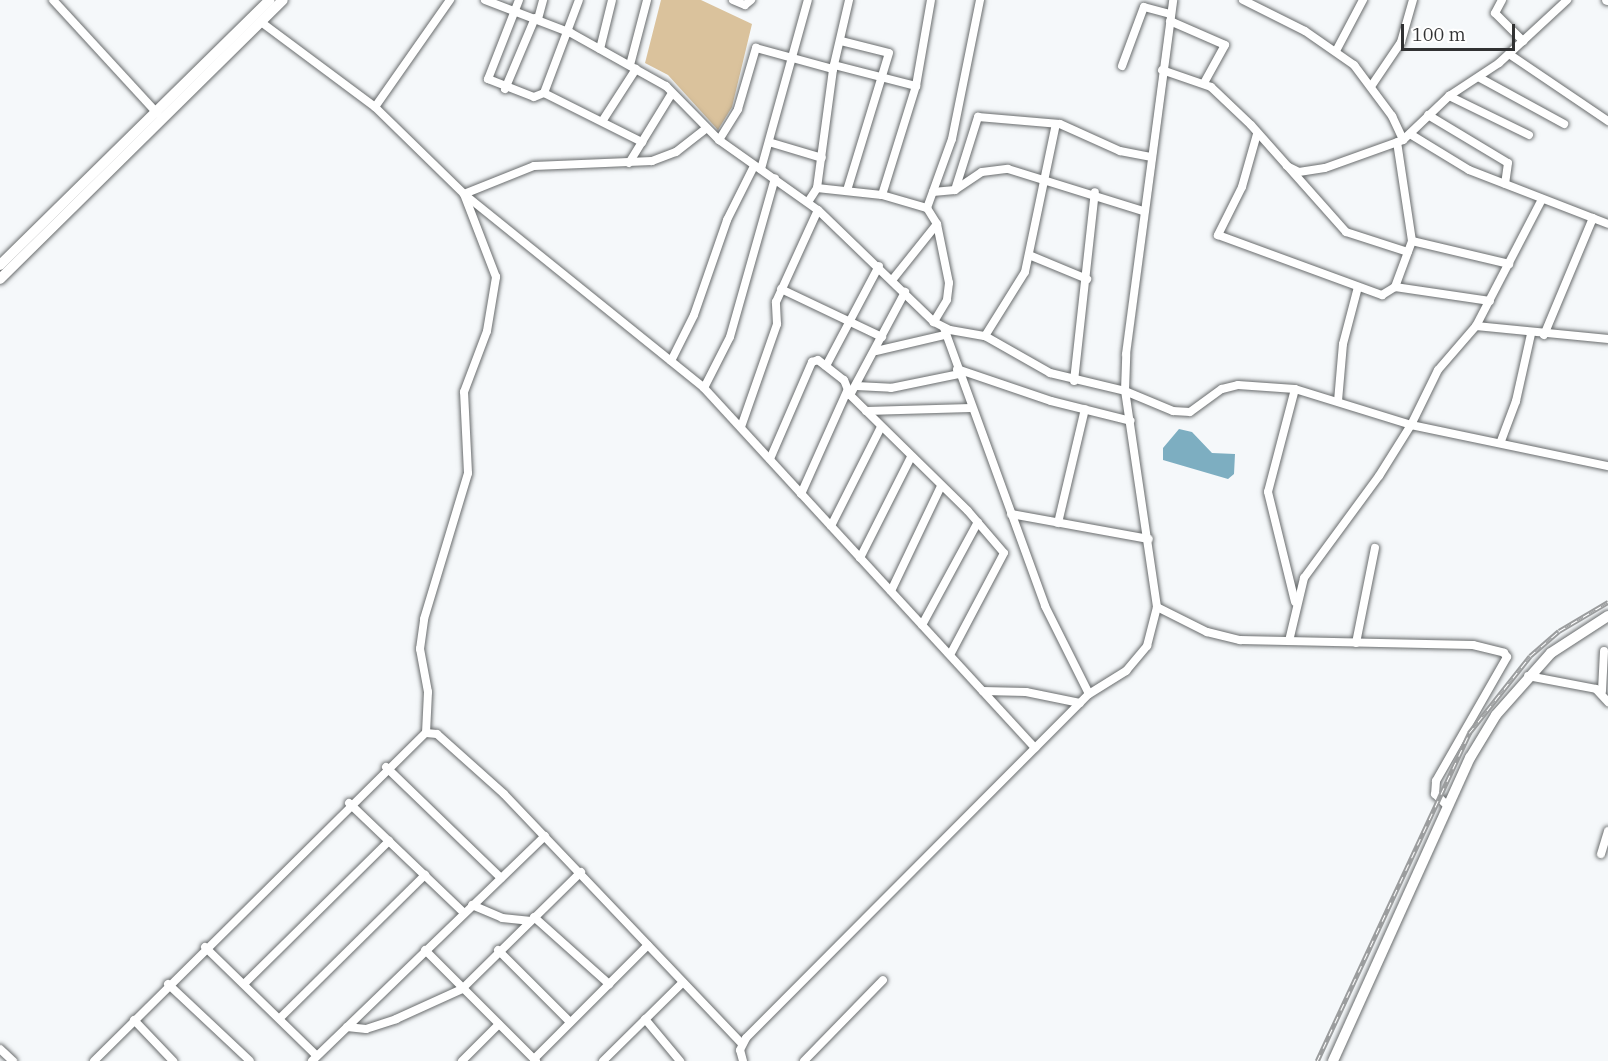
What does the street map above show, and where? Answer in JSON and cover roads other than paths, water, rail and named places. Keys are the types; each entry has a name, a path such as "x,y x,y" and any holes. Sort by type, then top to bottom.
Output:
{"street":[{"path":"53,0 157,113"},
{"path":"0,279 224,52 270,0"},
{"path":"0,265 157,113 283,0"},
{"path":"375,107 450,0"},
{"path":"485,0 537,18 571,33 633,67 672,93 719,140 818,210 893,279 945,332 1045,606 1089,694"},
{"path":"519,0 488,74 489,82 534,97 544,93 571,33 579,0"},
{"path":"506,88 543,0"},
{"path":"600,49 612,0"},
{"path":"603,120 633,67 647,0"},
{"path":"733,0 745,5 751,0"},
{"path":"671,361 758,167 772,143 791,55 808,0"},
{"path":"808,202 817,188 834,67 849,0"},
{"path":"882,195 916,86 931,0"},
{"path":"927,208 952,139 980,0"},
{"path":"741,1044 1089,694 1126,671 1147,646 1157,607 1149,538 1125,391 1129,316 1173,0"},
{"path":"1243,0 1336,51 1372,85 1404,139 1412,241 1395,287 1388,295 1358,287 1218,235 1242,187 1257,134"},
{"path":"1336,51 1363,0"},
{"path":"1372,85 1401,42 1413,0"},
{"path":"1502,0 1495,13 1523,41"},
{"path":"1287,166 1299,172 1325,168 1404,139 1449,96 1480,78 1567,0"},
{"path":"1122,66 1144,7 1224,43 1204,83"},
{"path":"261,22 375,107 464,194 704,388 1035,748"},
{"path":"841,41 888,51 884,79 856,151 847,190"},
{"path":"719,140 738,109 753,51 791,55 916,86"},
{"path":"1509,54 1608,121"},
{"path":"1162,70 1204,83 1257,134 1346,232 1408,252"},
{"path":"1480,78 1564,124"},
{"path":"544,93 603,120 642,142"},
{"path":"629,163 672,93"},
{"path":"1449,96 1529,135"},
{"path":"1428,115 1508,163 1505,184"},
{"path":"955,190 978,117 1056,124 1120,152 1150,157"},
{"path":"985,336 1019,287 1048,179 1056,124"},
{"path":"464,194 525,168 629,163 665,158 707,128"},
{"path":"1404,139 1542,200 1608,224"},
{"path":"772,143 822,158"},
{"path":"933,192 955,190 996,169 1048,179 1067,188 1095,192 1143,211"},
{"path":"704,388 730,337 775,178"},
{"path":"817,188 882,195 927,208 937,224 949,283 947,300 934,322"},
{"path":"1074,381 1095,192"},
{"path":"94,1061 386,767 426,733 429,702 420,649 423,619 468,473 464,392 487,331 496,277 464,194"},
{"path":"1289,640 1295,603 1310,570 1412,425 1424,390 1476,326 1542,200"},
{"path":"741,427 777,324 775,308 781,289 818,210"},
{"path":"1544,335 1593,218"},
{"path":"893,279 937,224"},
{"path":"1412,241 1509,264"},
{"path":"1029,255 1087,279"},
{"path":"826,366 879,266"},
{"path":"1338,401 1343,344 1358,287"},
{"path":"1395,287 1490,301"},
{"path":"781,289 882,337"},
{"path":"801,494 849,393 856,386 876,351 905,292"},
{"path":"1476,326 1531,334 1608,339"},
{"path":"876,351 945,332 985,336 1074,381 1125,391 1152,406 1190,412 1222,389 1238,385 1295,389 1412,425 1501,441 1608,466"},
{"path":"1501,441 1516,400 1531,334"},
{"path":"770,459 812,362 826,366 847,383 849,393 881,427 978,522 1004,555 950,655"},
{"path":"856,386 891,388 958,371 1131,421"},
{"path":"1295,389 1268,492 1295,603"},
{"path":"866,411 971,408"},
{"path":"1058,523 1085,409"},
{"path":"831,526 881,427"},
{"path":"861,558 911,457"},
{"path":"891,591 941,486"},
{"path":"1011,514 1149,538"},
{"path":"922,625 978,522"},
{"path":"1356,643 1375,548"},
{"path":"1157,607 1222,638 1473,645 1492,647 1508,657 1436,781 1435,794 1448,807"},
{"path":"1333,1061 1448,807 1496,715 1551,652 1608,616"},
{"path":"1604,651 1602,692 1608,702"},
{"path":"1528,676 1602,692"},
{"path":"982,690 1026,692 1080,703"},
{"path":"426,733 437,734 456,748 581,872 741,1044 743,1059"},
{"path":"386,767 501,878"},
{"path":"350,803 464,913"},
{"path":"1601,855 1608,831"},
{"path":"205,947 280,1018 315,1058 544,836"},
{"path":"244,984 389,841"},
{"path":"347,1027 366,1029 396,1019 462,988 498,950 581,872"},
{"path":"280,1018 425,876"},
{"path":"472,905 502,918 531,919 609,984"},
{"path":"425,950 535,1060 648,945"},
{"path":"498,950 570,1022"},
{"path":"804,1061 883,980"},
{"path":"603,1061 683,982"},
{"path":"168,984 250,1061"},
{"path":"645,1019 680,1061"},
{"path":"134,1020 173,1061"},
{"path":"464,1060 499,1024"},
{"path":"0,1049 12,1061"}],"water":[{"path":"1179,429 1192,432 1212,453 1235,454 1234,474 1228,479 1163,460 1163,448"}],"railway":[{"path":"1317,1061 1469,733 1530,656 1559,631 1608,602"}]}
